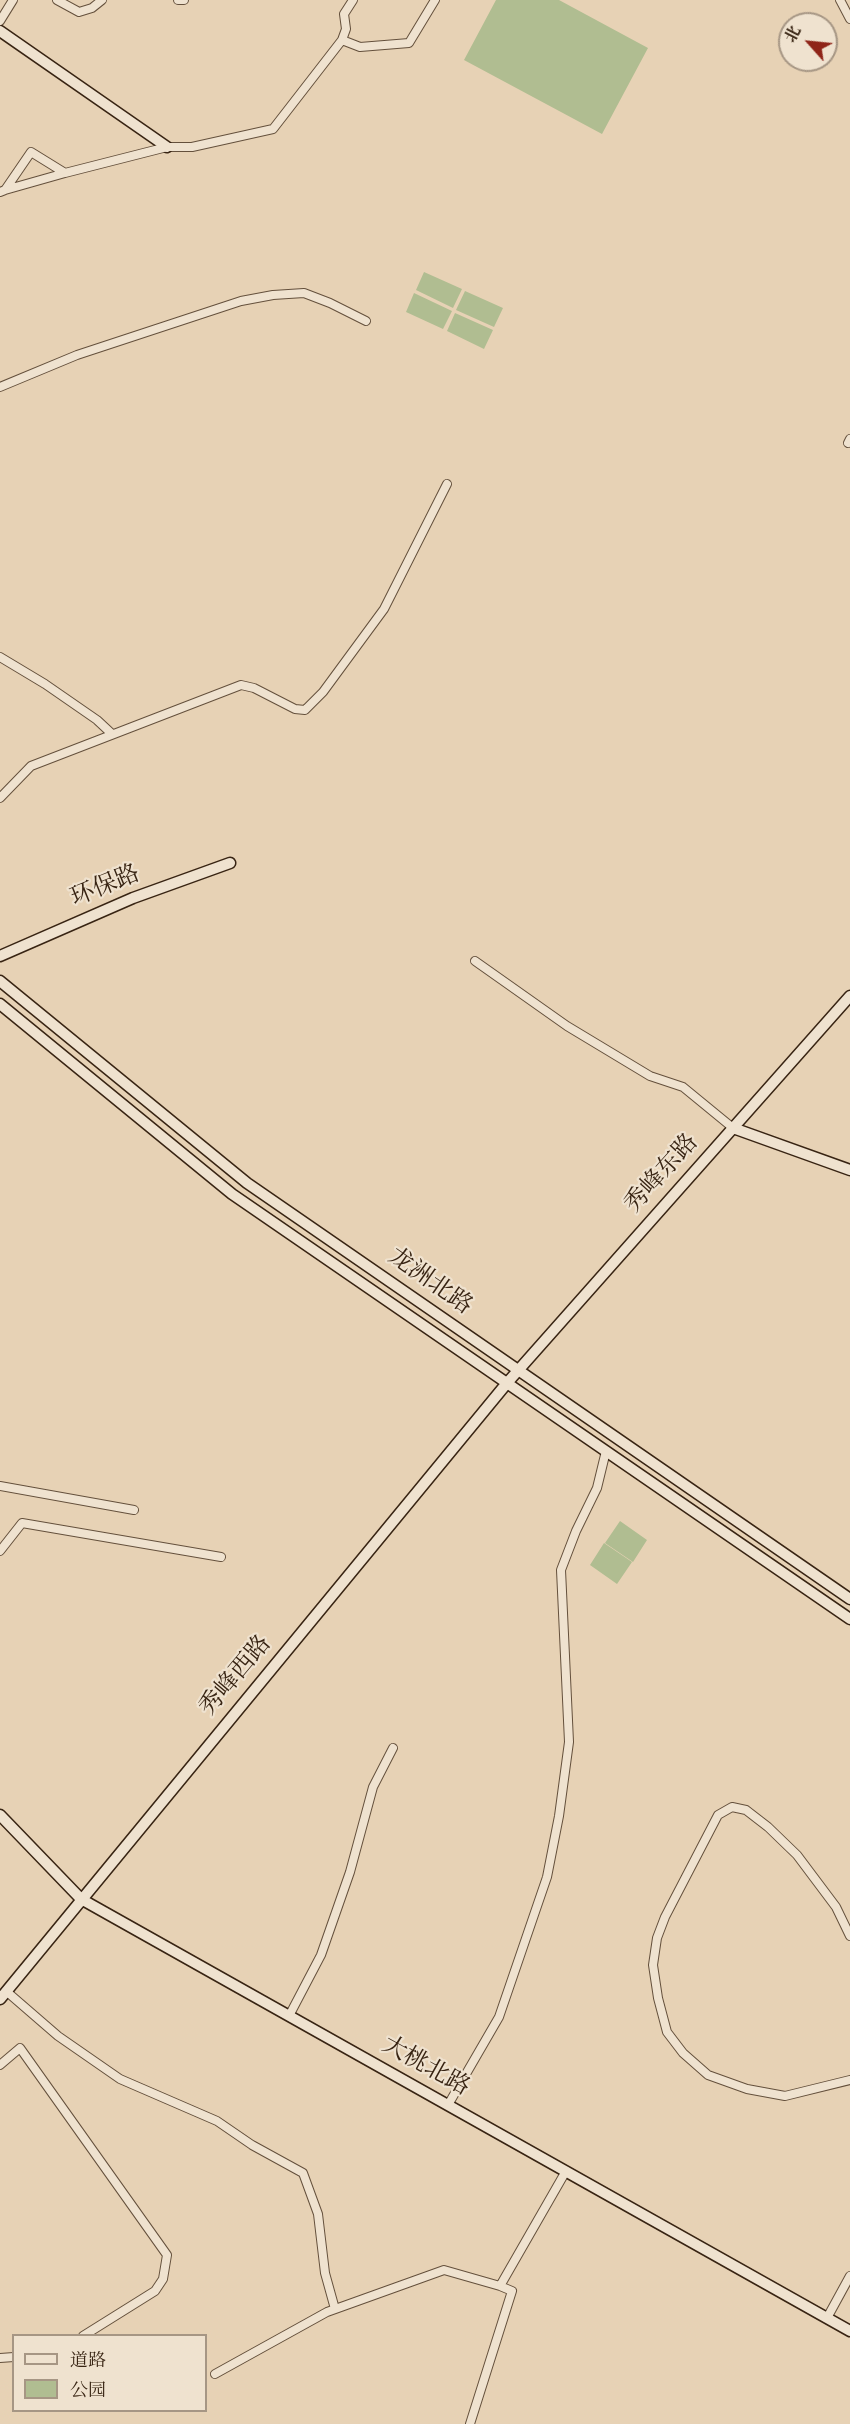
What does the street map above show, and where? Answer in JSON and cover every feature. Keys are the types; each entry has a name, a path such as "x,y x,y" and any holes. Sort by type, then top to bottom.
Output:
{"street":[{"path":"0,21 13,0"},
{"path":"57,0 79,12 92,8 102,0"},
{"path":"178,0 184,0"},
{"path":"2,191 167,147 192,147 273,129 342,40 346,28 344,14 353,0"},
{"path":"342,40 360,47 409,43 435,0"},
{"path":"840,0 850,19"},
{"path":"0,32 167,147"},
{"path":"2,191 31,152 64,173"},
{"path":"0,387 76,355 241,301 273,295 304,294 330,303 366,321"},
{"path":"0,798 31,766 241,685 255,688 296,709 305,710 323,692 384,609 447,484"},
{"path":"0,657 45,684 97,720 112,734"},
{"name":"环保路","path":"0,956 133,898 230,863"},
{"path":"475,961 585,1037 650,1076 683,1087 733,1128 850,1170"},
{"name":"龙洲北路","path":"0,981 247,1183 850,1599"},
{"name":"秀峰东路","path":"507,1383 850,996"},
{"name":"龙洲北路","path":"0,1004 232,1194 850,1619"},
{"name":"秀峰西路","path":"3,1995 507,1383"},
{"path":"448,2105 499,2017 547,1877 560,1816 569,1742 561,1570 576,1531 597,1488 606,1450"},
{"path":"0,1486 134,1510"},
{"path":"0,1551 22,1523 221,1557"},
{"path":"289,2016 321,1955 350,1872 374,1787 393,1748"},
{"path":"850,1936 836,1907 797,1855 768,1827 746,1810 732,1807 718,1815 665,1917 657,1938 653,1965 658,1998 667,2032 683,2053 708,2075 747,2090 785,2096 850,2080"},
{"name":"大桃北路","path":"0,1815 81,1899 850,2331"},
{"path":"3,1995 120,2079 217,2121 252,2145 303,2173 318,2214 325,2273 335,2309"},
{"path":"0,2065 20,2048 167,2255 163,2279 155,2291 86,2334"},
{"path":"500,2286 566,2171"},
{"path":"215,2374 335,2309 444,2270 512,2291 470,2424"},
{"path":"827,2318 850,2277"}],"green space":[{"path":"496,0 559,0 648,48 602,134 464,60"},
{"path":"424,272 462,289 453,308 416,290"},
{"path":"465,291 503,308 494,327 456,310"},
{"path":"414,293 452,311 443,329 406,312"},
{"path":"455,313 493,330 484,349 447,331"},
{"path":"620,1521 647,1540 633,1562 605,1543"},
{"path":"604,1543 632,1562 617,1584 590,1565"}]}
